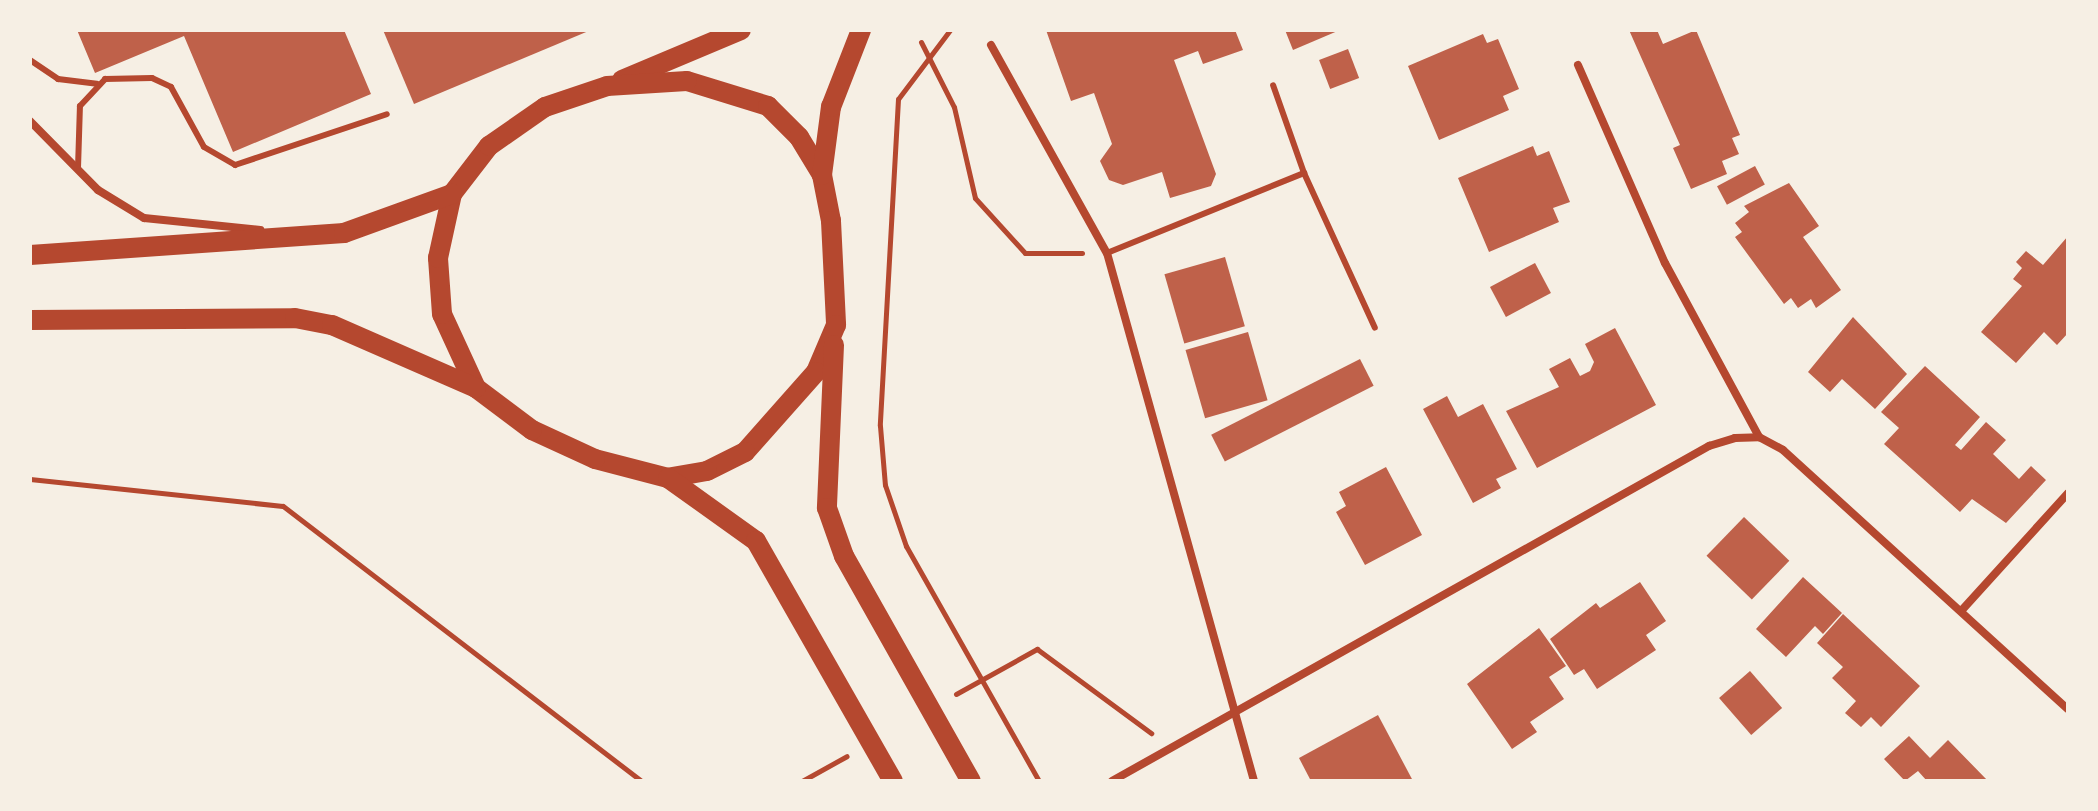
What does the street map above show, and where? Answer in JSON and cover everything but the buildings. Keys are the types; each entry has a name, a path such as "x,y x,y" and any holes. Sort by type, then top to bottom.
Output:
{"main road":[{"path":"30,255 344,233 452,194 500,138 545,107 607,86 741,30"},
{"path":"861,30 831,107 822,175 836,325 824,452 827,508 844,556 971,781"},
{"path":"607,86 687,81 755,101 799,137 822,175"},
{"path":"452,194 437,287 451,346 476,388"},
{"path":"30,320 295,318 332,325 476,388 532,430 595,459 668,478 756,541 893,781"},
{"path":"668,478 707,471 745,452 816,372 836,325"}],"street":[{"path":"991,45 1107,253 1254,781"},
{"path":"1578,65 1665,263 1759,437 1807,470 2068,709"},
{"path":"30,121 80,172 154,220 311,235"},
{"path":"1112,781 1235,709 1709,446 1759,437"},
{"path":"1962,610 2068,493"}],"lane":[{"path":"30,60 58,79 97,84 130,75 171,87 204,147 235,165 387,114"},
{"path":"80,172 75,123 97,84"},
{"path":"1273,85 1304,173 1375,328"},
{"path":"1107,253 1304,173"}],"path":[{"path":"950,30 898,99 882,378 885,485 906,546 1039,781"},
{"path":"921,42 954,107 975,198 1025,253 1107,253"},
{"path":"30,479 283,506 641,781"},
{"path":"1037,649 1170,748"}]}
